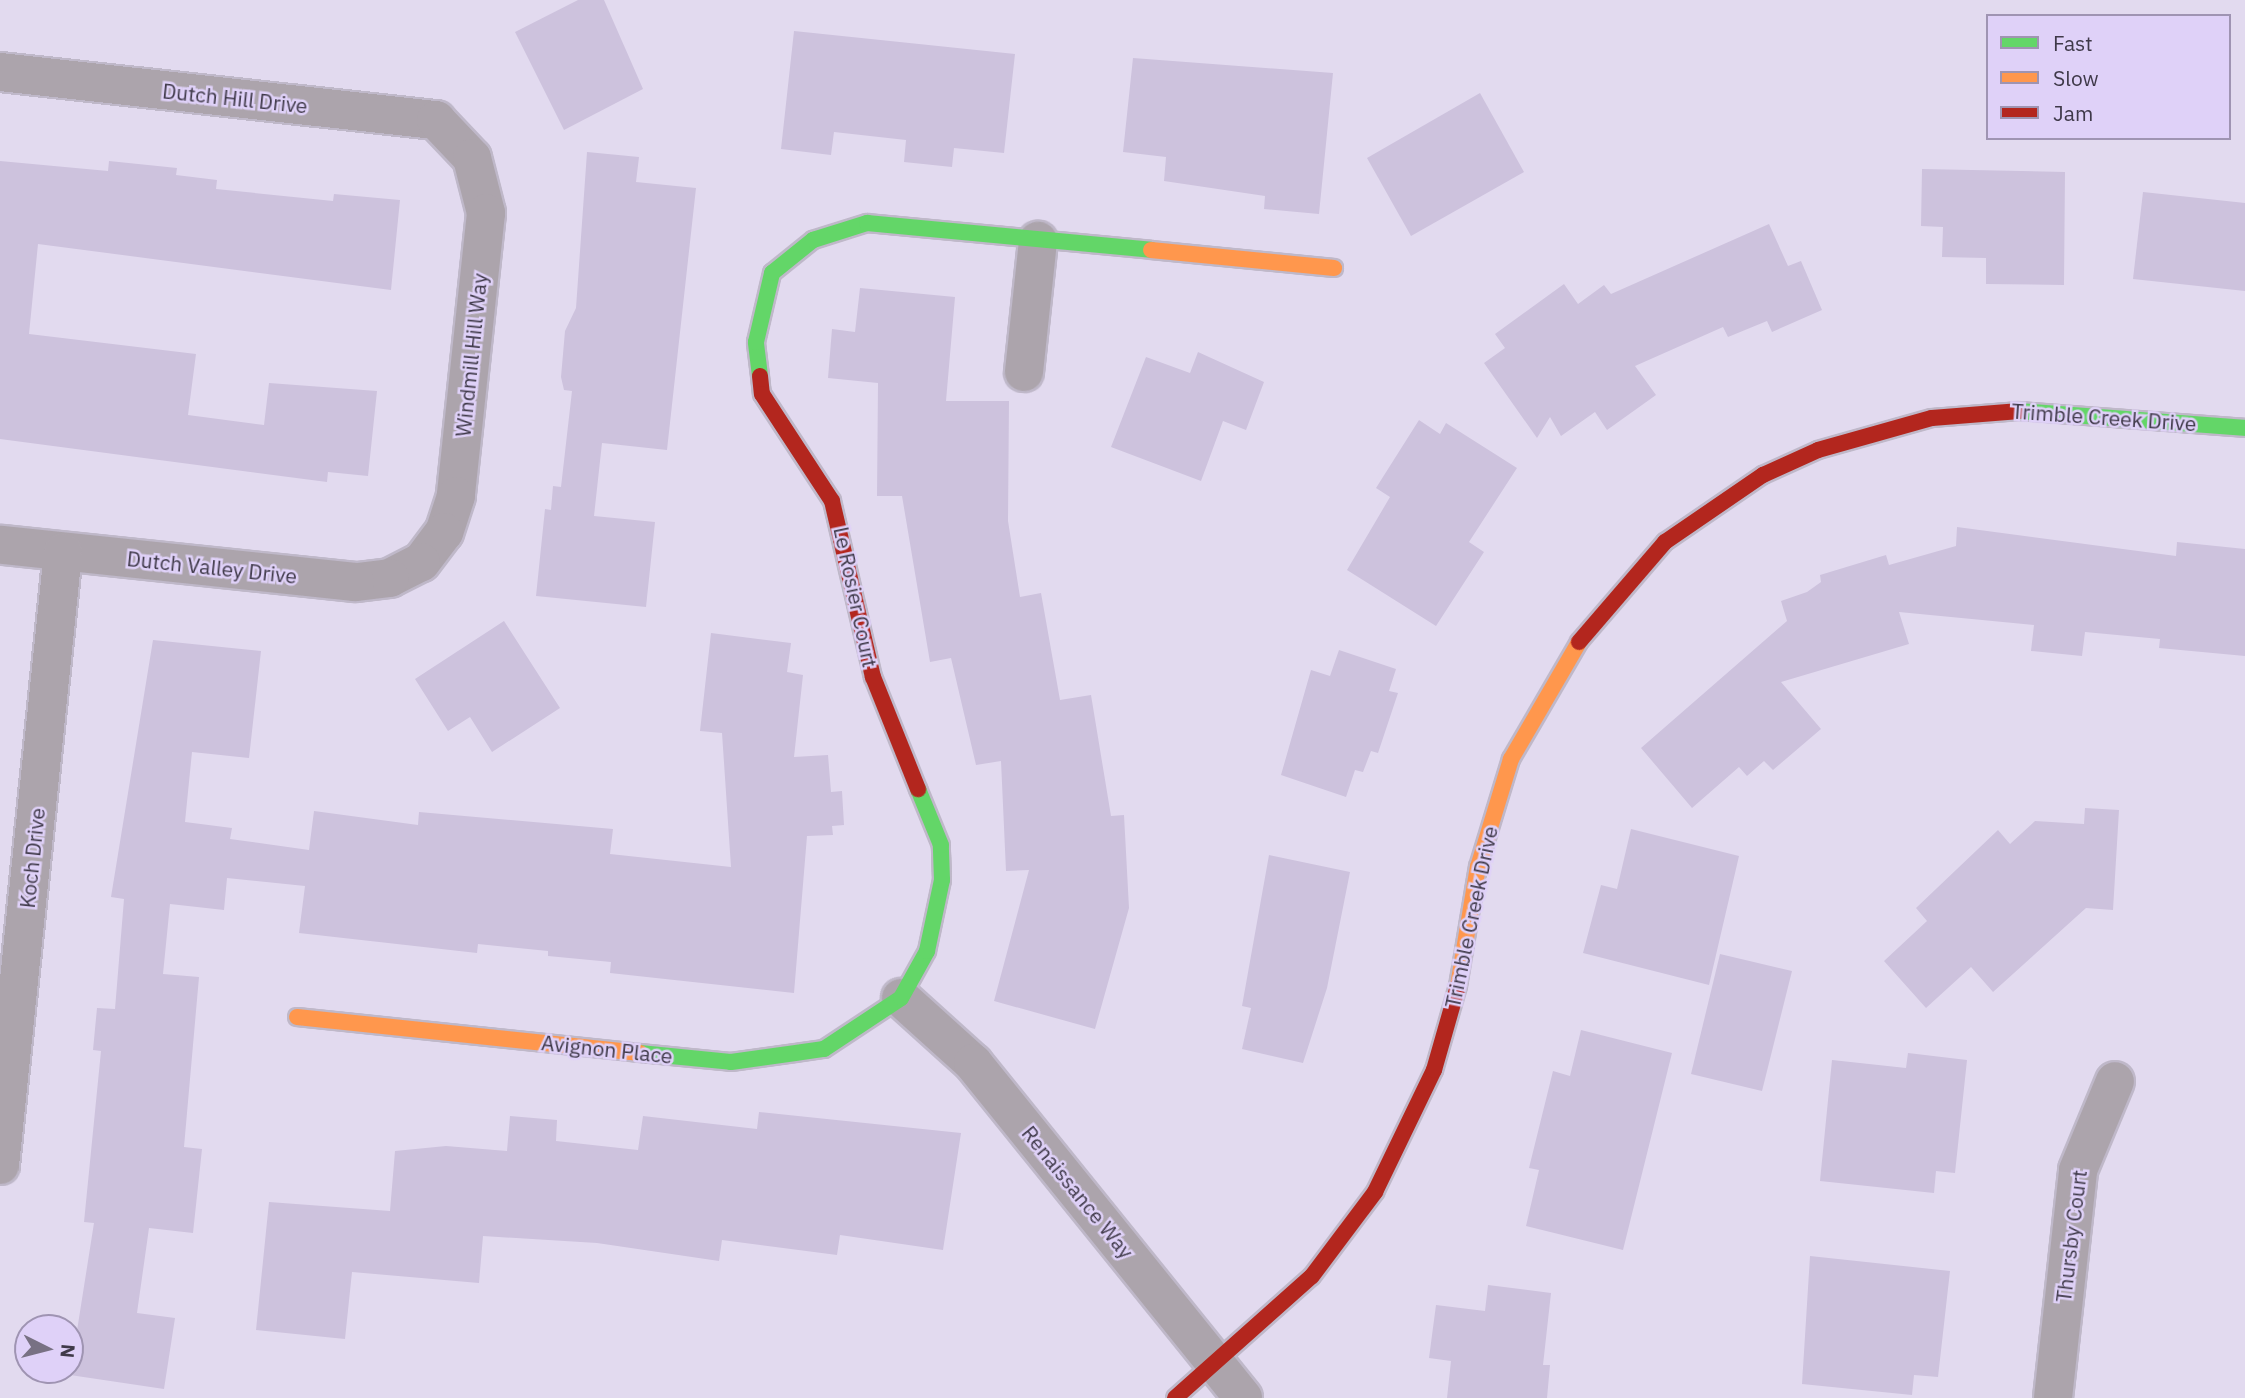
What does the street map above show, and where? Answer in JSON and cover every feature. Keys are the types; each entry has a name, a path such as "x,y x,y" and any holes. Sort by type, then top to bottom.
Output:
{"street":[{"name":"Dutch Hill Drive","path":"0,72 436,120 461,142"},
{"name":"Windmill Hill Way","path":"421,562 444,533 456,496 486,213 480,176 461,142"},
{"name":"Le Rosier Court","path":"901,998 934,927 941,845 873,677 832,501 762,394 755,359 761,300 781,260 848,225 1298,260 1334,268"},
{"path":"1024,372 1038,241"},
{"name":"Trimble Creek Drive","path":"1175,1398 1218,1364 1312,1276 1375,1192 1434,1070 1455,1002 1478,867 1511,759 1563,660 1665,542 1763,475 1818,450 1932,418 2049,409 2245,428"},
{"name":"Dutch Valley Drive","path":"0,545 355,582 390,578 421,562"},
{"name":"Koch Drive","path":"0,1165 63,552"},
{"name":"Avignon Place","path":"297,1017 762,1062 824,1049 901,998"},
{"name":"Renaissance Way","path":"901,998 973,1063 1243,1398"},
{"name":"Thursby Court","path":"2053,1398 2078,1170 2115,1081"}],"building":[{"path":"578,0 604,0 643,89 564,130 515,32"},
{"path":"794,31 1015,54 1004,153 954,148 952,167 904,162 906,140 834,132 831,155 781,149"},
{"path":"1133,58 1333,73 1319,214 1264,209 1265,196 1164,181 1166,157 1123,152"},
{"path":"1480,93 1524,172 1411,236 1367,158"},
{"path":"587,152 639,157 636,182 696,188 667,450 602,443 594,516 655,522 646,607 536,596 545,509 551,510 553,486 561,487 572,391 564,390 561,377 565,331 576,308"},
{"path":"0,161 108,171 109,161 177,168 176,175 217,180 216,189 333,201 334,194 400,200 391,290 38,244 29,334 196,354 188,415 264,425 269,383 377,391 368,476 328,472 327,482 0,439"},
{"path":"1922,169 2065,172 2064,285 1986,284 1986,258 1942,257 1943,227 1921,226"},
{"path":"2143,192 2245,203 2245,291 2133,279"},
{"path":"1769,224 1788,266 1801,261 1822,310 1772,332 1767,321 1728,337 1723,327 1635,366 1656,395 1607,430 1595,412 1561,436 1550,417 1537,438 1484,363 1505,348 1495,334 1564,284 1578,304 1604,285 1611,294"},
{"path":"860,288 955,297 946,401 1009,401 1008,521 1020,597 1041,593 1060,700 1091,695 1111,816 1124,815 1129,908 1095,1029 994,1001 1029,870 1006,871 1001,761 976,765 951,658 930,662 902,496 877,496 878,383 828,378 832,329 855,332"},
{"path":"1198,352 1264,382 1246,430 1223,421 1201,481 1111,447 1146,357 1190,373"},
{"path":"1419,420 1440,434 1446,423 1517,468 1469,542 1484,552 1436,626 1347,570 1390,497 1376,488"},
{"path":"1957,527 2176,556 2177,542 2245,549 2245,656 2159,648 2160,639 2085,632 2082,656 2031,651 2034,625 1899,612 1909,644 1781,682 1821,729 1773,770 1764,761 1747,776 1739,767 1692,808 1641,748 1787,621 1781,601 1807,592 1821,582 1820,575 1886,555 1889,565 1956,546"},
{"path":"504,621 560,708 492,752 470,717 448,731 415,679"},
{"path":"711,633 791,643 787,672 803,675 794,757 828,755 831,792 842,791 844,825 832,826 833,835 807,836 794,993 610,973 611,962 548,956 548,951 478,944 477,953 299,933 305,886 227,878 224,910 170,904 163,974 199,977 184,1147 202,1149 193,1233 149,1228 137,1313 175,1318 164,1389 84,1377 84,1314 80,1314 94,1223 84,1222 101,1051 93,1050 97,1008 115,1009 124,899 111,897 153,640 261,651 249,758 192,752 185,822 232,828 230,839 309,850 314,811 418,825 419,812 613,829 610,854 731,867 722,733 700,731"},
{"path":"1339,650 1396,669 1389,691 1398,693 1378,753 1371,751 1363,772 1355,770 1346,797 1281,775 1311,670 1330,676"},
{"path":"2085,808 2119,810 2113,910 2086,908 1993,992 1971,967 1926,1008 1884,961 1927,921 1916,908 1998,830 2010,844 2035,821 2084,824"},
{"path":"1631,829 1739,856 1709,985 1583,953 1601,885 1617,889"},
{"path":"1269,855 1350,872 1327,988 1303,1063 1242,1049 1251,1008 1242,1006"},
{"path":"1720,954 1792,971 1762,1091 1691,1074"},
{"path":"1581,1030 1672,1053 1623,1250 1526,1226 1539,1170 1529,1168 1553,1071 1570,1076"},
{"path":"1908,1053 1967,1060 1955,1173 1936,1171 1934,1193 1820,1181 1832,1060 1906,1068"},
{"path":"759,1112 961,1133 943,1250 840,1235 837,1255 722,1240 719,1261 597,1243 483,1236 479,1283 352,1272 345,1339 256,1330 269,1202 390,1211 395,1151 446,1146 507,1151 510,1116 557,1120 556,1141 638,1150 643,1116 757,1129"},
{"path":"1810,1256 1950,1271 1938,1377 1914,1375 1912,1395 1802,1384"},
{"path":"1488,1285 1551,1293 1543,1365 1550,1365 1547,1398 1447,1398 1451,1361 1429,1358 1436,1305 1485,1311"}],"traffic: fast":[{"path":"760,376 756,342 772,273 813,240 867,223 1151,250"},
{"path":"2020,411 2245,428"},
{"path":"640,1053 731,1062 824,1049 901,998 927,951 942,880 941,845 918,789"}],"traffic: slow":[{"path":"1151,250 1334,268"},
{"path":"1458,986 1478,867 1511,759 1579,642"},
{"path":"297,1017 640,1053"}],"traffic: jam":[{"path":"760,376 762,394 832,501 873,677 918,789"},
{"path":"1579,642 1665,542 1763,475 1818,450 1932,418 2020,411"},
{"path":"1175,1398 1312,1276 1375,1192 1434,1070 1458,986"}]}
